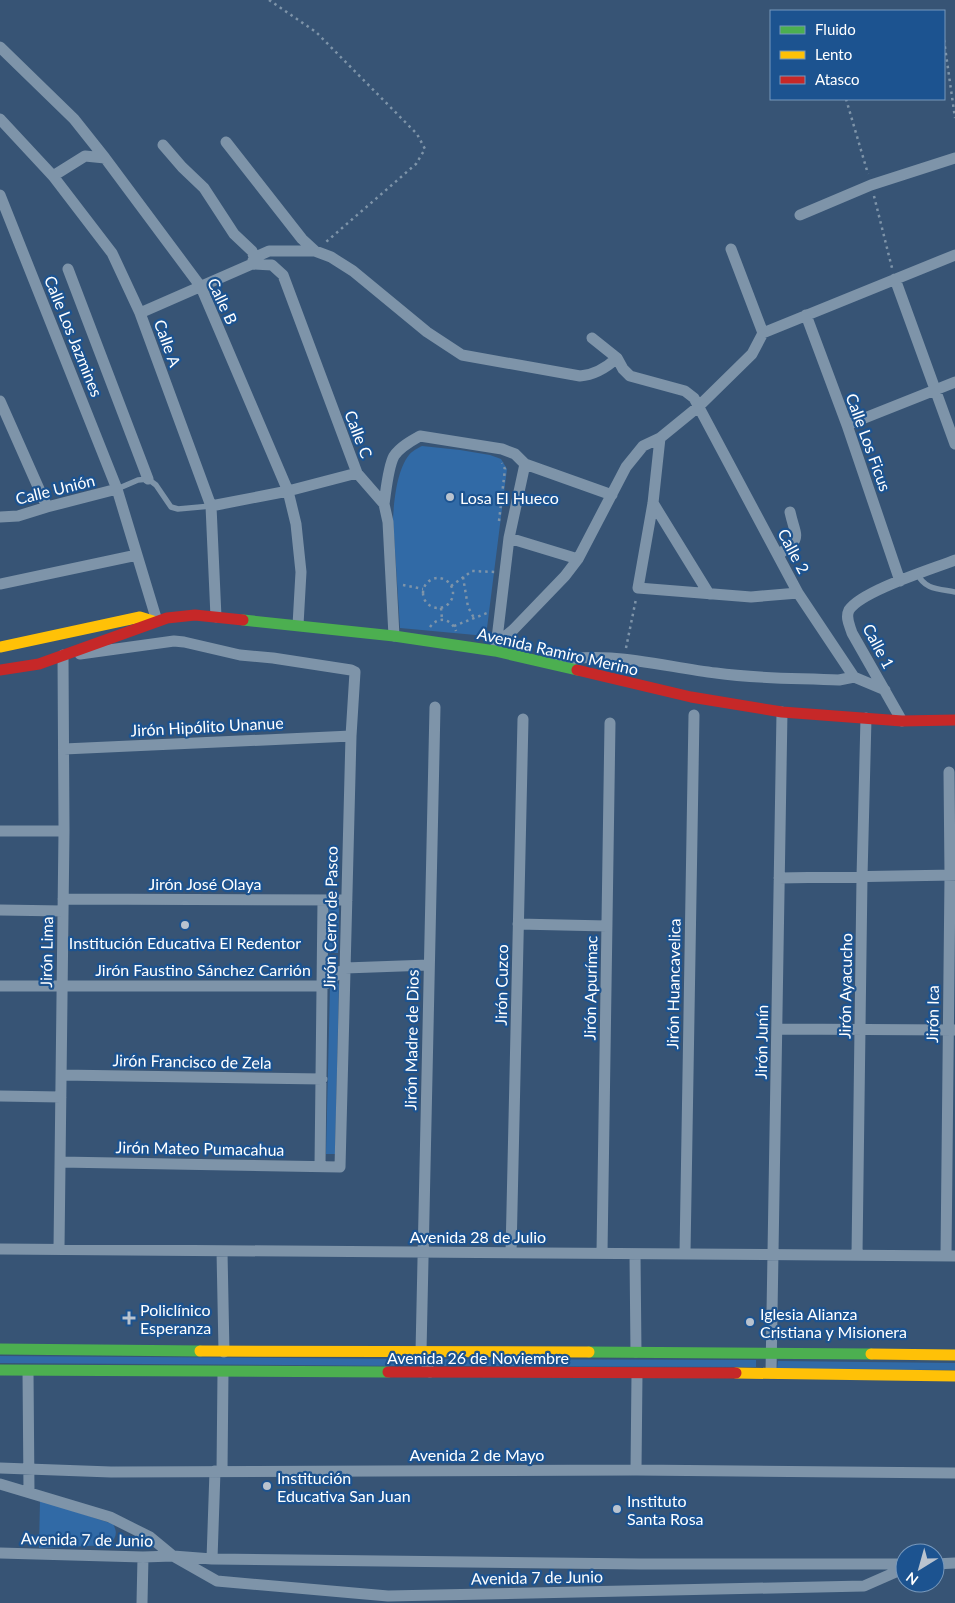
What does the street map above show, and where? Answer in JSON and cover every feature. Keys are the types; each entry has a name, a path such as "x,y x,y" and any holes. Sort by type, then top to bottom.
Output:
{"main road":[{"name":"Avenida Ramiro Merino","path":"0,670 38,664 142,628 155,621 194,615 496,648 618,681 691,697 782,712 902,720 955,720"},
{"name":"Avenida Ramiro Merino","path":"0,647 140,616 155,621"},
{"name":"Avenida 26 de Noviembre","path":"0,1349 224,1352 636,1352 955,1355"},
{"name":"Avenida 26 de Noviembre","path":"0,1370 637,1374 771,1373 955,1376"}],"street":[{"name":"Calle B","path":"0,48 74,119 201,287 288,491 296,524 301,572 298,625"},
{"name":"Calle A","path":"0,119 53,176 112,253 140,313 211,506 216,617"},
{"path":"226,142 302,239 315,251"},
{"path":"163,145 204,188 234,234 252,252 254,257 252,264"},
{"path":"53,176 85,156 105,158"},
{"path":"800,215 871,185 955,158"},
{"name":"Calle Los Jazmines","path":"0,195 117,489 155,621"},
{"path":"731,249 763,333"},
{"path":"140,313 252,264 260,255 270,252 315,251 331,257 353,271 427,332 462,355 580,376 590,376 608,366 617,358"},
{"path":"496,648 565,576 578,559 626,467 643,446 660,438 698,407 752,354 763,333 955,255"},
{"name":"Calle C","path":"252,264 272,265 283,275 357,473 384,504"},
{"path":"68,269 148,479"},
{"path":"895,279 955,444"},
{"name":"Calle Los Ficus","path":"806,315 847,425 900,581"},
{"name":"Calle 2","path":"592,338 617,358 623,369 630,376 685,391 694,398 798,593 854,677"},
{"path":"847,425 955,382"},
{"path":"0,402 46,507"},
{"path":"394,636 388,522 384,504 394,456 406,444 420,436 502,449 515,454 525,464 612,495"},
{"path":"660,438 652,503 638,588 751,597 798,593"},
{"path":"496,648 510,538 525,464"},
{"path":"211,506 288,491 357,473"},
{"name":"Calle Unión","path":"0,517 18,516 117,489"},
{"path":"652,503 709,594"},
{"path":"778,555 796,540 796,532 790,512"},
{"path":"510,538 578,559"},
{"path":"0,584 137,555"},
{"name":"Calle 1","path":"902,720 852,633 847,617 849,610 867,596 955,560"},
{"name":"Jirón Cerro de Pasco","path":"65,654 92,654 174,641 240,655 273,658 355,672 351,736 340,1167"},
{"name":"Jirón Lima","path":"59,1250 65,654"},
{"path":"550,663 576,657 624,659 726,674 838,680 854,677 885,690"},
{"name":"Jirón Madre de Dios","path":"430,1372 421,1352 435,706"},
{"name":"Jirón Junín","path":"771,1373 782,712"},
{"name":"Jirón Huancavelica","path":"684,1254 694,715"},
{"name":"Jirón Ayacucho","path":"857,1255 866,718"},
{"name":"Jirón Cuzco","path":"511,1252 523,719"},
{"name":"Jirón Apurímac","path":"602,1253 610,723"},
{"name":"Jirón Hipólito Unanue","path":"64,749 351,736"},
{"name":"Jirón Ica","path":"949,772 952,875 950,1256"},
{"path":"0,831 64,830"},
{"path":"780,878 952,875"},
{"name":"Jirón José Olaya","path":"63,899 347,900"},
{"name":"Jirón Cerro de Pasco","path":"320,1166 323,900"},
{"path":"0,910 63,911"},
{"path":"518,924 607,926"},
{"path":"345,968 429,965"},
{"name":"Jirón Faustino Sánchez Carrión","path":"0,986 322,986 345,968"},
{"path":"777,1029 952,1030"},
{"name":"Jirón Francisco de Zela","path":"61,1075 322,1079"},
{"path":"0,1096 61,1097"},
{"name":"Jirón Mateo Pumacahua","path":"60,1162 340,1167"},
{"name":"Avenida 28 de Julio","path":"0,1249 950,1256"},
{"path":"222,1251 224,1352"},
{"path":"635,1254 636,1352"},
{"path":"28,1371 29,1492"},
{"path":"212,1559 223,1372"},
{"path":"636,1470 637,1374"},
{"name":"Avenida 2 de Mayo","path":"0,1468 112,1472 636,1470 955,1473"},
{"path":"0,1484 110,1517 150,1537 173,1556"},
{"name":"Avenida 7 de Junio","path":"0,1553 143,1557 173,1556 212,1559 895,1566"},
{"name":"Avenida 7 de Junio","path":"173,1556 217,1581 388,1600 864,1586 895,1571"},
{"path":"142,1603 143,1557"}],"lane":[{"path":"117,489 138,480 148,479 156,485 171,507 178,509 211,506"},
{"path":"918,574 921,581 928,587 955,592"}],"path":[{"path":"269,0 316,32 417,134 425,149 416,164 315,251"},
{"path":"945,47 955,118"},
{"path":"498,525 505,470 500,460"},
{"path":"451,586 472,571 505,574"},
{"path":"492,580 493,572"},
{"path":"463,577 468,607 474,618"},
{"path":"437,578 447,581 451,586 452,599 446,606 441,608 432,607 423,596 423,589 428,582 437,578"},
{"path":"392,584 423,589"},
{"path":"624,659 638,588"},
{"path":"486,620 488,605"},
{"path":"441,608 442,620"},
{"path":"454,626 487,613"},
{"path":"435,630 428,630 436,621 442,620 448,621 454,626 456,632 449,632"}],"shaded area":[{"path":"422,446 490,455 501,459 507,469 486,636 400,628 393,519 394,503 399,477 405,461 412,452"},
{"path":"329,908 339,908 338,953 328,953"},
{"path":"337,981 339,985 335,1154 326,1154 330,986"},
{"path":"0,1356 414,1359 414,1366 0,1363"},
{"path":"430,1359 756,1360 756,1367 430,1366"},
{"path":"778,1361 955,1363 955,1370 777,1369"},
{"path":"40,1500 113,1524 116,1532 114,1540 110,1545 39,1548"}],"traffic: fast":[{"path":"243,620 394,636 495,651 577,670"},
{"path":"0,1349 200,1351"},
{"path":"589,1352 871,1354"},
{"path":"0,1370 388,1372"}],"traffic: slow":[{"path":"0,647 140,617 153,621"},
{"path":"200,1351 589,1352"},
{"path":"871,1354 955,1355"},
{"path":"736,1373 955,1376"}],"traffic: jam":[{"path":"0,670 39,664 167,618 195,615 243,620"},
{"path":"577,670 691,697 782,712 902,721 955,720"},
{"path":"388,1372 736,1373"}],"place":[{"name":"Losa El Hueco","path":"450,497"},
{"name":"Institución Educativa El Redentor","path":"185,925"},
{"name":"Policlínico Esperanza","path":"129,1318"},
{"name":"Iglesia Alianza Cristiana y Misionera","path":"750,1322"},
{"name":"Institución Educativa San Juan","path":"267,1486"},
{"name":"Instituto Santa Rosa","path":"617,1509"}]}
